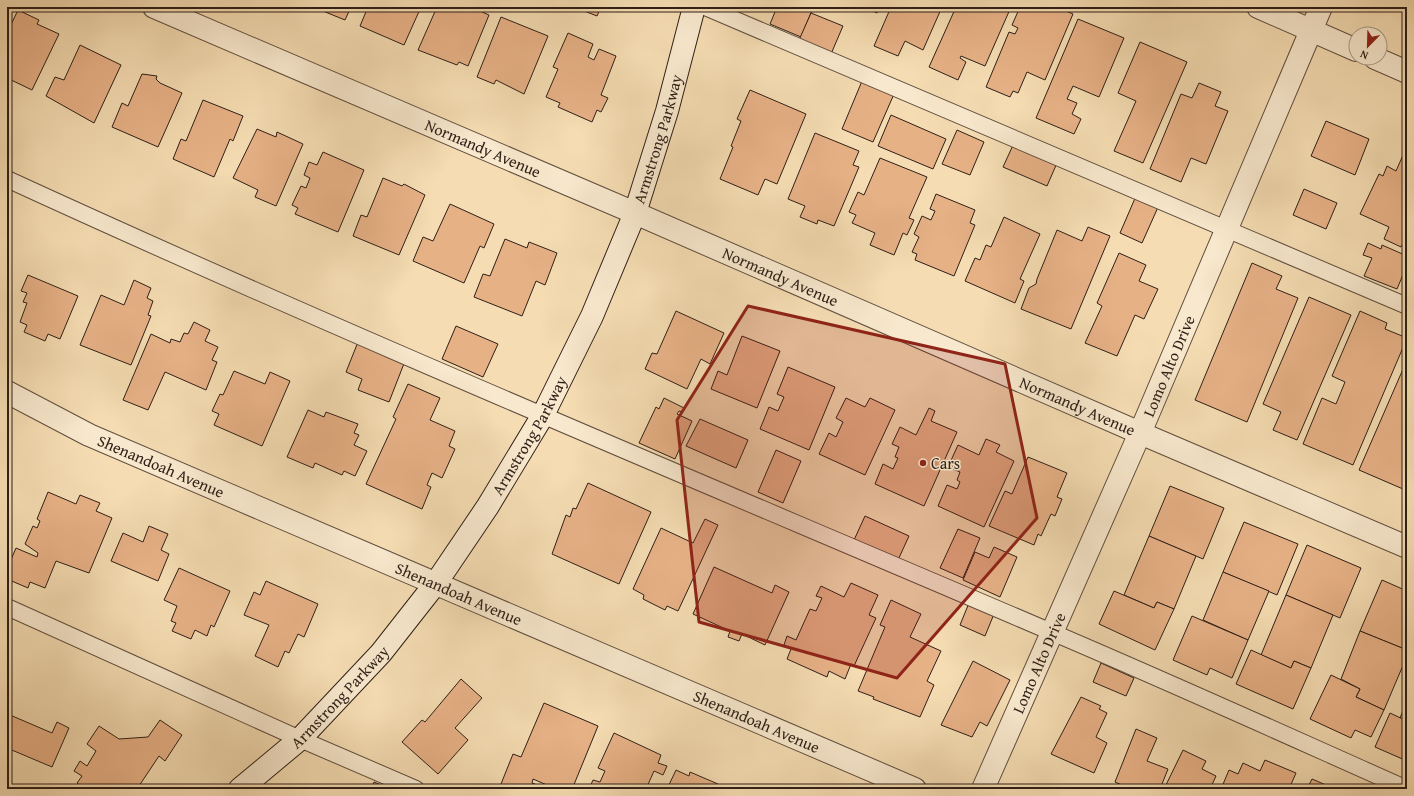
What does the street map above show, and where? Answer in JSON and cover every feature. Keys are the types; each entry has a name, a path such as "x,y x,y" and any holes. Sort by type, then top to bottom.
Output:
{"street":[{"name":"Normandy Avenue","path":"154,7 1407,547"},
{"name":"Armstrong Parkway","path":"240,789 300,739 381,653 436,583 488,506 543,415 592,316 635,213 667,111 694,7"},
{"path":"1258,7 1348,46"},
{"name":"Lomo Alto Drive","path":"983,789 1140,433 1321,7"},
{"path":"1388,64 1407,72"},
{"name":"Shenandoah Avenue","path":"7,392 89,435 915,789"}],"lane":[{"path":"706,7 1407,306"},
{"path":"7,179 167,252 543,415 1053,633 1407,789"},
{"path":"7,607 300,739 416,789"}],"highlighted area":[{"path":"748,306 1005,364 1037,518 897,678 699,622 677,420"}],"building":[{"path":"313,7 351,7 345,20"},
{"path":"368,7 421,7 404,45 360,26"},
{"path":"437,7 484,7 482,12 489,15 468,66 459,62 457,65 418,50"},
{"path":"574,7 601,7 597,16"},
{"path":"777,7 813,8 801,37 770,24"},
{"path":"864,7 880,7 877,13"},
{"path":"891,7 942,7 923,50 905,41 898,56 874,46"},
{"path":"956,7 1011,7 985,66 961,56 960,58 966,62 958,80 929,67"},
{"path":"1020,7 1057,7 1073,14 1045,80 1027,72 1018,93 1013,91 1010,97 986,87 1009,32 1015,34 1018,28 1012,25"},
{"path":"18,10 39,20 37,24 59,34 32,90 7,78 7,33"},
{"path":"811,13 843,26 831,54 799,40"},
{"path":"501,17 548,36 524,94 496,80 494,84 477,77"},
{"path":"1078,19 1124,38 1099,97 1073,86 1067,99 1077,103 1072,114 1081,119 1074,134 1036,118"},
{"path":"568,33 593,44 588,57 594,60 599,49 616,56 601,95 608,98 601,112 597,110 592,122 558,107 560,103 546,97 558,69 553,67"},
{"path":"1140,42 1187,62 1143,163 1114,151 1136,101 1118,93"},
{"path":"80,45 121,65 94,123 46,96 55,77 64,80"},
{"path":"142,74 157,76 156,79 160,83 182,93 158,147 112,127 122,103 128,106"},
{"path":"862,81 894,94 873,142 842,129"},
{"path":"1199,83 1221,92 1215,106 1228,111 1206,164 1191,158 1181,182 1150,169 1181,94 1192,98"},
{"path":"750,90 806,114 777,184 765,179 758,195 720,179 733,147 731,146 741,121 737,119"},
{"path":"203,100 243,116 233,141 230,139 214,177 173,159 181,139 186,141"},
{"path":"891,115 946,139 933,169 878,146"},
{"path":"1326,121 1369,139 1355,175 1311,156"},
{"path":"257,129 276,137 277,132 303,144 276,206 255,197 258,190 233,178"},
{"path":"957,130 984,142 970,175 942,164"},
{"path":"815,133 859,151 853,165 859,167 834,226 818,220 817,224 800,217 805,206 788,199"},
{"path":"1014,143 1057,163 1047,186 1003,167"},
{"path":"323,152 364,170 338,232 295,214 298,208 292,205 301,186 306,188 310,178 304,175 309,162 317,165"},
{"path":"1403,155 1407,157 1407,240 1405,239 1401,247 1384,239 1389,227 1360,214 1379,174 1383,176 1387,166 1396,171"},
{"path":"880,158 927,177 909,218 914,220 907,235 903,233 894,255 870,245 875,233 852,223 856,215 849,212 858,192 864,195"},
{"path":"383,178 402,186 404,184 425,195 399,255 353,236 361,215 367,217"},
{"path":"1304,189 1337,203 1326,229 1293,215"},
{"path":"936,194 975,210 970,223 975,225 954,276 915,260 917,254 912,252 919,237 914,234 922,216 931,220 935,211 930,209"},
{"path":"1136,196 1159,205 1142,243 1120,233"},
{"path":"450,204 494,224 484,248 480,246 464,283 413,261 423,237 433,241"},
{"path":"1004,217 1040,234 1020,279 1024,281 1015,303 965,281 975,258 980,260 986,245 991,247"},
{"path":"1088,227 1110,236 1071,329 1021,309 1029,288 1036,284 1057,230 1082,241"},
{"path":"505,239 527,248 529,242 557,253 545,285 536,281 522,316 474,297 483,274 490,276"},
{"path":"1368,243 1381,249 1382,245 1407,256 1407,265 1397,289 1364,276 1372,258 1363,255"},
{"path":"1119,253 1146,265 1139,281 1158,289 1144,319 1135,315 1117,356 1085,343 1102,306 1097,303"},
{"path":"1252,263 1282,276 1276,289 1298,298 1247,422 1195,400"},
{"path":"28,275 78,296 60,339 48,334 45,341 24,332 27,325 20,322 27,303 23,302 27,293 21,291"},
{"path":"134,280 151,288 147,298 153,301 148,315 151,316 131,365 80,345 101,295 124,305"},
{"path":"1309,297 1351,315 1297,440 1273,430 1281,412 1263,404"},
{"path":"676,311 724,333 710,364 701,359 687,389 645,369 652,353 657,354"},
{"path":"1360,311 1387,323 1385,329 1407,338 1353,465 1303,444 1322,398 1336,404 1345,382 1332,376"},
{"path":"194,322 210,330 205,341 218,347 212,360 217,362 206,390 165,372 148,410 123,400 151,334 170,343 171,339 180,342 184,333 188,334"},
{"path":"456,326 498,344 483,377 442,359"},
{"path":"742,336 780,351 757,408 711,389 718,371 727,375"},
{"path":"358,342 405,361 389,402 358,390 362,379 346,372"},
{"path":"1407,360 1407,480 1403,489 1359,470"},
{"path":"788,367 835,387 809,450 760,429 769,407 778,411 784,397 777,394"},
{"path":"234,371 265,384 270,372 290,381 262,446 214,425 219,414 212,411 220,394 223,395"},
{"path":"408,384 440,398 430,420 455,431 449,446 455,449 442,478 432,473 427,485 431,487 422,509 366,484 396,419 393,417"},
{"path":"664,398 684,408 682,412 679,411 677,414 692,421 675,459 639,443 656,407 659,409"},
{"path":"846,398 865,407 870,398 895,410 865,475 819,454 829,433 836,437 843,422 836,418"},
{"path":"929,408 935,411 931,421 957,432 924,506 875,484 883,464 893,469 898,458 895,457 899,447 892,444 900,427 916,435"},
{"path":"308,410 324,417 326,412 358,424 354,433 359,435 354,445 367,451 355,476 344,471 342,475 315,463 313,468 287,457"},
{"path":"700,419 748,440 736,468 686,446"},
{"path":"986,439 1000,445 996,452 1014,461 984,527 938,506 947,485 957,489 960,482 957,480 960,472 948,467 958,445 979,455"},
{"path":"776,450 801,461 783,503 758,492"},
{"path":"1028,457 1067,473 1057,497 1062,499 1055,516 1051,514 1041,536 1038,534 1034,545 989,526 1005,491 1012,494"},
{"path":"588,483 651,512 619,584 552,554 566,515 570,517 573,508 576,509"},
{"path":"1170,486 1224,508 1203,559 1149,536"},
{"path":"48,492 76,504 80,495 100,503 96,511 112,518 89,573 56,561 45,588 30,582 28,588 7,579 7,569 16,548 37,557 38,553 25,544 33,526 37,528 40,521 37,519"},
{"path":"865,516 909,536 898,560 854,540"},
{"path":"705,519 718,525 678,611 667,606 665,610 643,599 644,595 633,589 661,528 693,543"},
{"path":"1244,522 1298,544 1277,595 1223,572"},
{"path":"149,526 168,534 161,550 169,554 158,581 111,561 123,533 143,542"},
{"path":"958,529 980,538 963,578 940,568"},
{"path":"1149,536 1196,556 1174,609 1157,602 1154,608 1124,595"},
{"path":"1307,545 1361,568 1340,618 1286,595"},
{"path":"994,547 1017,557 1000,597 963,580 975,552 989,558"},
{"path":"714,567 772,593 775,585 789,592 765,645 742,634 739,641 728,637 730,631 693,614"},
{"path":"179,568 230,591 214,627 211,625 207,636 195,630 191,639 172,631 176,623 171,621 177,606 164,600"},
{"path":"1223,572 1269,591 1248,640 1203,620"},
{"path":"1382,580 1407,591 1407,650 1360,631"},
{"path":"266,581 318,604 304,637 298,634 289,653 285,651 278,667 255,656 269,625 244,615 254,592 260,595"},
{"path":"851,583 878,595 869,615 876,618 854,666 851,664 845,679 829,671 827,677 787,659 791,649 784,645 787,636 796,640 810,609 816,611 822,598 816,596 821,586 844,597"},
{"path":"1114,591 1154,608 1157,602 1174,609 1155,650 1099,624"},
{"path":"1286,595 1333,615 1311,668 1294,661 1291,668 1261,655"},
{"path":"891,600 921,614 910,637 941,651 927,681 934,685 920,717 873,699 874,697 858,691 885,627 880,625"},
{"path":"969,603 994,614 985,636 960,625"},
{"path":"1192,616 1248,640 1232,678 1210,668 1207,675 1173,660"},
{"path":"1360,631 1407,650 1407,656 1384,710 1356,697 1360,689 1341,679"},
{"path":"1251,650 1291,668 1294,661 1311,668 1293,709 1236,684"},
{"path":"973,661 1010,680 987,726 980,722 972,737 941,725"},
{"path":"1101,663 1134,678 1126,696 1093,682"},
{"path":"1331,675 1360,689 1356,697 1384,710 1371,737 1355,730 1351,738 1310,719"},
{"path":"461,679 482,698 455,728 468,740 438,774 402,742 422,720 425,722"},
{"path":"1081,697 1101,706 1099,709 1107,713 1096,737 1107,743 1094,773 1051,754"},
{"path":"1407,701 1407,721 1400,718"},
{"path":"544,703 598,726 573,787 568,785 567,789 556,789 533,779 532,783 540,786 539,789 499,789 513,754 521,757"},
{"path":"1390,713 1407,721 1407,761 1375,747"},
{"path":"10,715 52,733 57,722 69,728 52,767 7,748 10,738 7,737 7,723"},
{"path":"160,720 182,735 165,761 159,756 137,789 85,789 77,783 82,776 74,771 80,761 87,766 96,751 87,744 99,726 119,739 148,737"},
{"path":"1136,729 1157,738 1147,761 1168,769 1160,789 1131,789 1115,782"},
{"path":"614,733 661,755 658,763 667,766 663,775 654,771 646,789 589,789 593,780 600,782 605,771 598,768"},
{"path":"1183,750 1206,761 1202,769 1216,776 1210,789 1164,789"},
{"path":"1265,760 1296,773 1289,789 1221,789 1229,770 1238,774 1243,763 1260,771"},
{"path":"676,770 689,776 690,772 718,784 716,789 667,789"},
{"path":"1312,779 1333,788 1333,789 1307,789"},
{"path":"374,782 390,789 371,789"}],"place":[{"name":"Cars","path":"923,463"}]}
